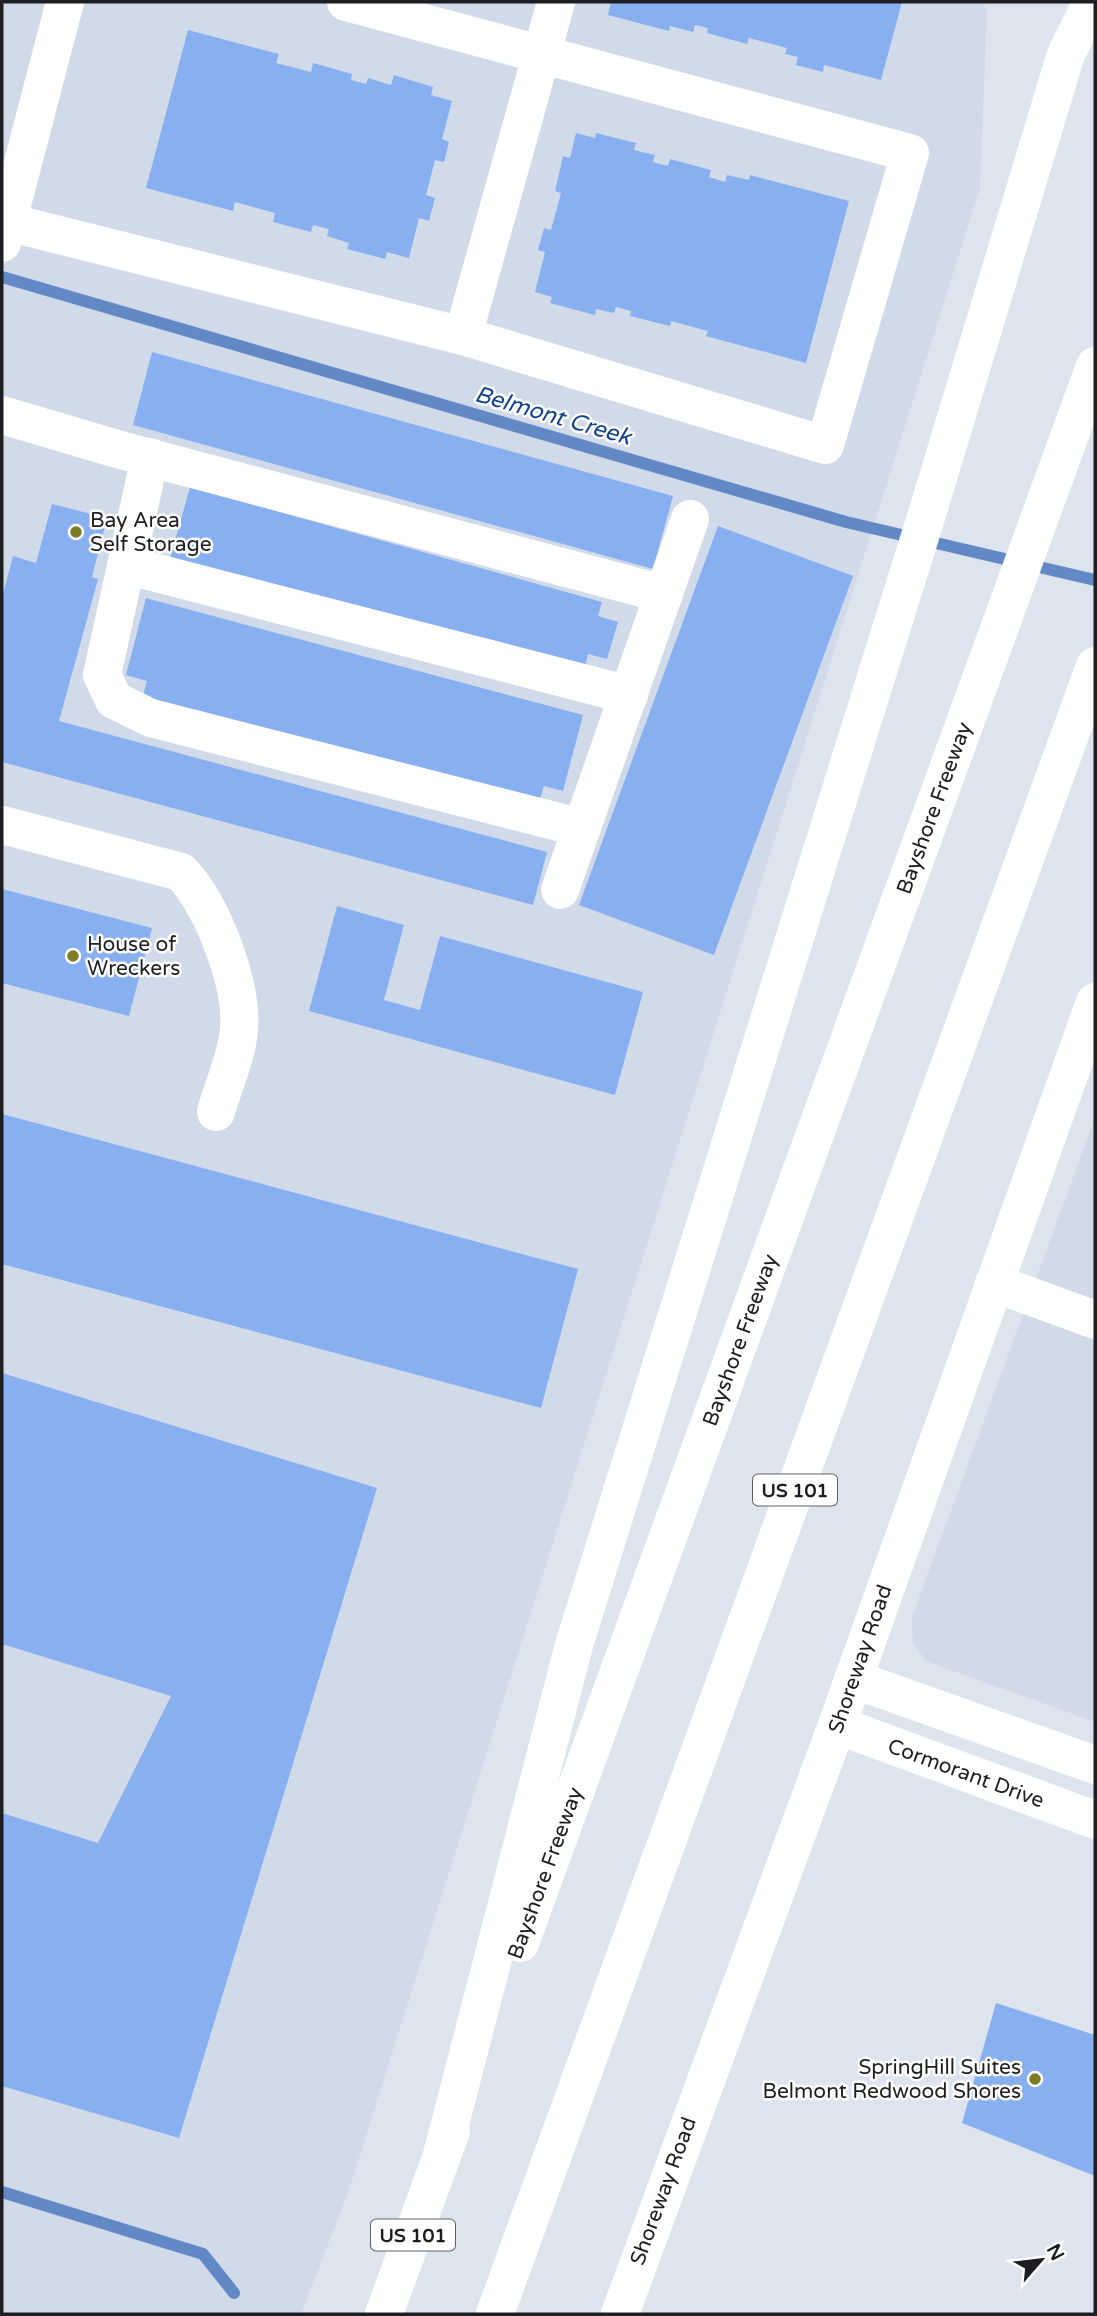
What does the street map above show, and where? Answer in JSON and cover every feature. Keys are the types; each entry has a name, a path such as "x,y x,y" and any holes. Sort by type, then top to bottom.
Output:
{"main road":[{"path":"65,2 5,220 463,336 825,444 910,153 346,2"},
{"path":"463,336 556,2"},
{"path":"1065,2 1066,54"},
{"path":"442,2155 574,1646 928,514 1066,54 1091,2"},
{"name":"Bayshore Freeway","path":"384,2314 1095,366"},
{"path":"2,415 664,594"},
{"path":"150,457 102,675 114,700 151,718 582,828"},
{"path":"560,890 690,519"},
{"path":"126,565 629,695"},
{"name":"US 101","path":"495,2314 1095,666"},
{"path":"2,825 181,872 194,885 228,963 238,1004 239,1031 216,1112"},
{"name":"Shoreway Road","path":"620,2314 627,2286 837,1725 1095,1002"},
{"path":"994,1283 1095,1320"},
{"path":"853,1679 1095,1765"},
{"name":"Cormorant Drive","path":"837,1725 1095,1820"}],"shaded area":[{"path":"2,2 983,2 987,11 980,188 348,2193 301,2314 2,2314"},
{"path":"1095,1118 1095,1722 926,1661 913,1643 912,1617"}],"building":[{"path":"611,2 902,2 881,80 824,65 823,72 796,65 798,57 785,54 787,48 749,38 747,44 707,33 708,28 695,25 693,32 670,26 669,31 608,15"},
{"path":"188,30 279,54 276,63 311,72 313,63 352,74 351,80 366,84 368,78 391,85 394,75 433,87 431,95 452,101 442,139 449,142 444,162 435,160 426,195 435,198 429,221 419,218 409,258 387,252 385,259 347,249 349,243 327,236 329,229 313,225 311,232 273,222 275,213 235,202 233,211 146,188"},
{"path":"576,133 595,138 596,133 636,143 634,150 655,155 653,162 668,166 670,159 711,170 709,177 725,182 727,175 749,180 750,175 849,201 806,363 706,336 708,331 671,321 670,326 630,316 631,311 616,307 614,313 596,309 595,315 550,303 552,297 535,292 545,252 538,250 544,228 551,230 561,193 555,191 563,156 570,158"},
{"path":"152,352 673,496 653,569 133,425"},
{"path":"190,487 602,602 598,616 618,622 607,659 588,654 583,674 170,559"},
{"path":"52,504 107,518 92,577 98,579 59,721 547,852 533,905 2,762 2,598 13,556 36,563"},
{"path":"718,526 853,576 714,955 579,905"},
{"path":"146,598 583,715 563,791 544,786 540,799 142,699 147,681 126,675"},
{"name":"House of Wreckers","path":"2,889 152,928 129,1016 2,983"},
{"path":"337,906 404,925 384,1000 420,1010 440,936 643,992 615,1095 309,1011"},
{"path":"2,1114 578,1269 541,1408 2,1264"},
{"path":"2,1373 377,1488 179,2138 2,2086 2,1813 98,1843 171,1696 2,1644"},
{"name":"SpringHill Suites Belmont Redwood Shores","path":"996,2003 1095,2035 1095,2176 962,2123"}],"waterway":[{"name":"Belmont Creek","path":"2,277 846,522 1095,580"},
{"path":"2,2192 203,2254 234,2293"}],"place":[{"name":"Bay Area Self Storage","path":"76,532"},
{"name":"House of Wreckers","path":"73,956"},
{"name":"SpringHill Suites Belmont Redwood Shores","path":"1035,2079"}]}
